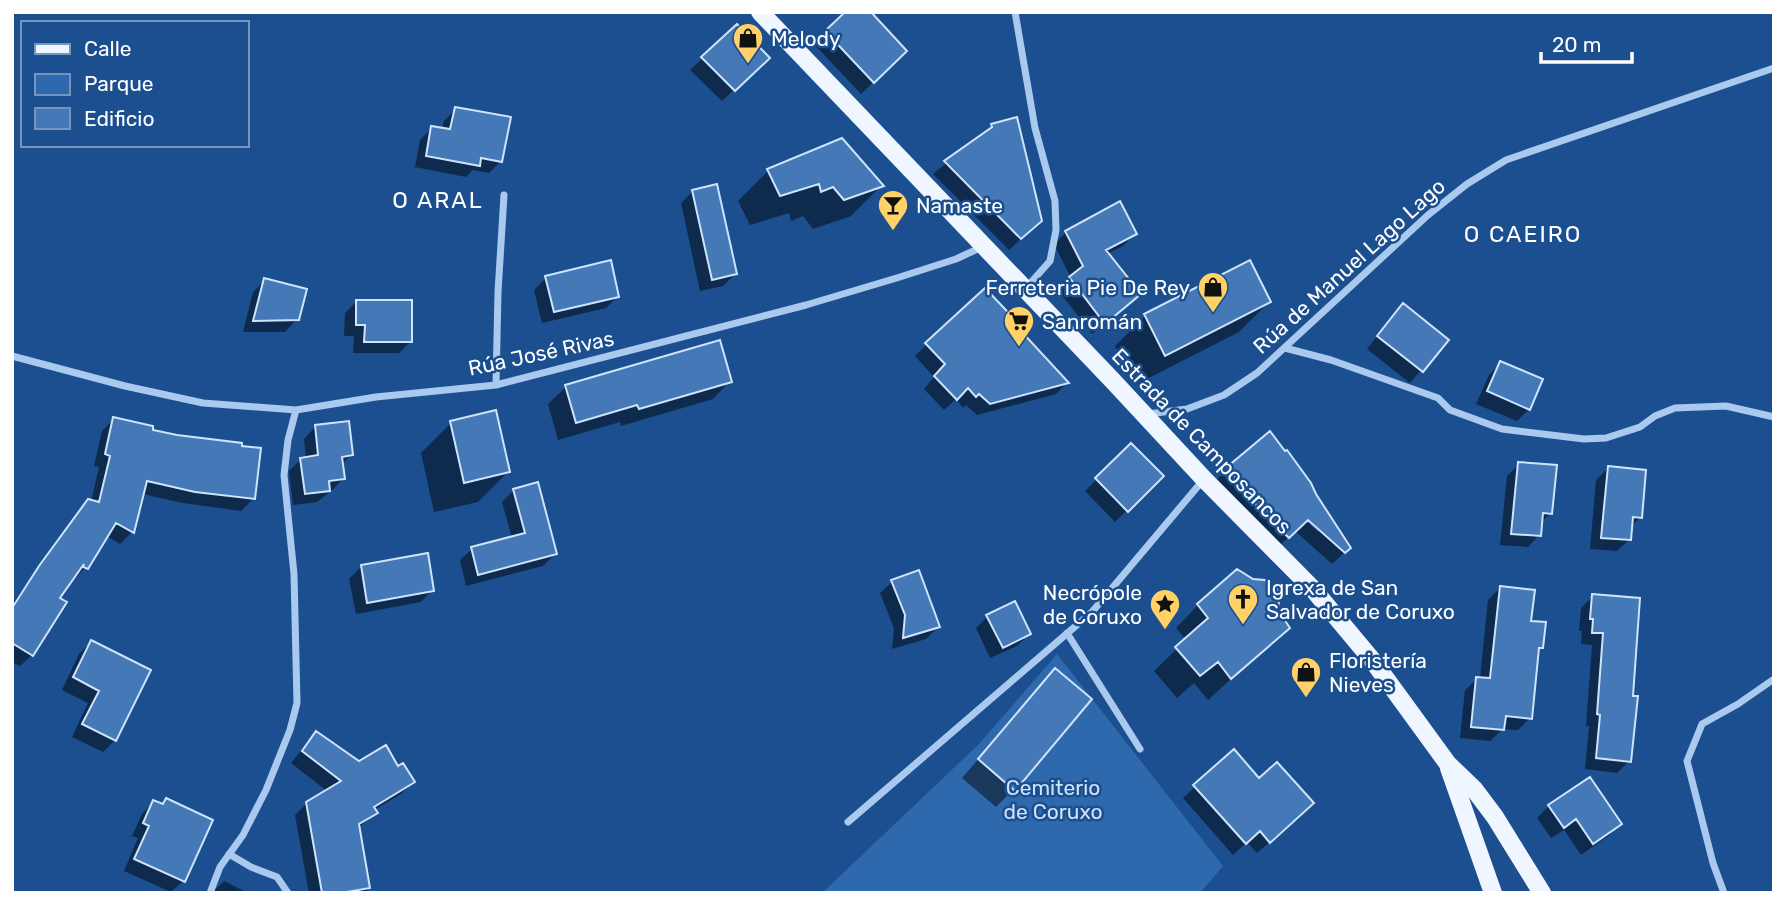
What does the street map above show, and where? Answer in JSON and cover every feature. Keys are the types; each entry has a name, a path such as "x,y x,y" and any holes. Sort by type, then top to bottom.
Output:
{"main road":[{"name":"Estrada de Camposancos","path":"760,12 1204,479 1312,588 1373,661 1448,764 1474,789 1495,817 1542,893"},
{"name":"Estrada de Camposancos","path":"1448,764 1493,893"}],"street":[{"path":"1015,12 1035,128 1055,201 1056,230 1050,261 1025,289"},
{"name":"Rúa de Manuel Lago Lago","path":"1144,414 1187,409 1224,395 1257,373 1428,215 1467,184 1506,160 1774,68"},
{"path":"496,385 504,195"},
{"name":"Rúa José Rivas","path":"12,356 125,386 203,403 296,410 376,397 496,385 806,305 956,259 984,246"},
{"path":"1285,348 1332,360 1438,398 1450,410 1502,429 1584,439 1606,438 1640,427 1655,416 1675,408 1726,405 1774,417"},
{"path":"209,893 220,867 243,835 266,790 290,730 297,703 294,574 284,475 288,440 296,410"},
{"path":"848,822 1092,612 1204,479"},
{"path":"1067,633 1140,749"},
{"path":"1724,893 1713,863 1687,761 1702,724 1738,704 1774,679"},
{"path":"229,854 251,867 277,877 288,893"}],"green space":[{"name":"Cemiterio de Coruxo","path":"1057,654 1223,866 1200,893 822,893 979,744"}],"building":[{"path":"845,12 871,12 907,51 874,83 825,31"},
{"path":"737,24 770,58 735,91 701,57"},
{"path":"455,107 511,117 502,162 481,158 480,166 426,156 431,126 450,129"},
{"path":"1017,117 1042,221 1021,239 944,161 992,127 991,124"},
{"path":"842,138 884,186 844,200 833,187 821,192 819,184 780,196 767,169"},
{"path":"717,184 737,274 712,280 692,190"},
{"path":"1120,201 1137,234 1106,250 1141,294 1105,324 1069,277 1083,266 1065,231"},
{"path":"611,260 619,297 554,312 545,276"},
{"path":"1250,260 1271,302 1165,356 1144,314"},
{"path":"264,278 307,289 299,320 253,321"},
{"path":"985,288 1069,383 990,404 979,394 976,397 968,388 957,400 934,376 945,364 925,343"},
{"path":"356,300 412,300 412,342 364,342 365,325 356,325"},
{"path":"1403,303 1449,340 1423,372 1377,336"},
{"path":"720,340 732,382 639,409 637,405 576,423 565,385"},
{"path":"1500,361 1543,379 1530,410 1487,391"},
{"path":"496,410 510,472 464,483 450,421"},
{"path":"113,417 153,426 153,430 261,448 255,499 195,492 147,481 134,533 116,523 88,569 83,567 84,564 60,598 67,602 33,656 12,643 12,608 88,499 99,502 110,456 105,454"},
{"path":"349,421 353,455 342,457 345,479 329,481 330,491 305,494 300,458 318,455 315,425"},
{"path":"1270,431 1311,483 1351,548 1345,553 1308,520 1289,538 1237,486 1240,484 1227,467"},
{"path":"1131,443 1164,476 1128,512 1095,478"},
{"path":"1518,462 1557,465 1552,514 1543,513 1541,536 1511,534"},
{"path":"1608,466 1646,470 1642,518 1633,517 1631,540 1601,538"},
{"path":"538,482 557,554 478,575 471,547 525,533 513,489"},
{"path":"428,553 434,591 367,603 361,565"},
{"name":"Igrexa de San Salvador de Coruxo","path":"1237,569 1253,579 1265,580 1280,592 1278,610 1290,628 1231,679 1218,662 1200,676 1175,647 1208,618 1197,604"},
{"path":"919,570 940,627 903,638 905,615 891,580"},
{"path":"1500,586 1535,590 1531,621 1546,622 1543,648 1539,648 1532,719 1506,716 1504,730 1471,727 1476,677 1490,678"},
{"path":"1592,594 1640,598 1633,696 1638,696 1631,762 1596,758 1603,633 1592,633"},
{"path":"1015,601 1031,634 1003,648 986,615"},
{"path":"91,640 151,670 116,741 82,724 99,691 73,677"},
{"path":"1055,668 1092,699 1015,791 978,759"},
{"path":"316,731 359,761 386,745 398,766 403,763 415,782 374,807 378,813 359,824 370,888 322,893 306,802 341,781 302,751"},
{"path":"1234,749 1259,778 1277,762 1314,803 1270,843 1260,831 1246,844 1193,785"},
{"path":"1590,777 1622,824 1593,844 1576,819 1564,828 1548,805"},
{"path":"166,798 213,820 185,882 134,859 149,826 143,823 153,800 163,804"}],"place":[{"name":"Melody","path":"748,65"},
{"name":"Namaste","path":"893,232"},
{"name":"Ferreteria Pie De Rey","path":"1213,314"},
{"name":"Sanromán","path":"1019,348"},
{"name":"Igrexa de San Salvador de Coruxo","path":"1243,626"},
{"name":"Necrópole de Coruxo","path":"1165,631"},
{"name":"Floristería Nieves","path":"1306,699"}],"district":[{"name":"O ARAL","path":"438,200"},
{"name":"O CAEIRO","path":"1523,234"}]}
